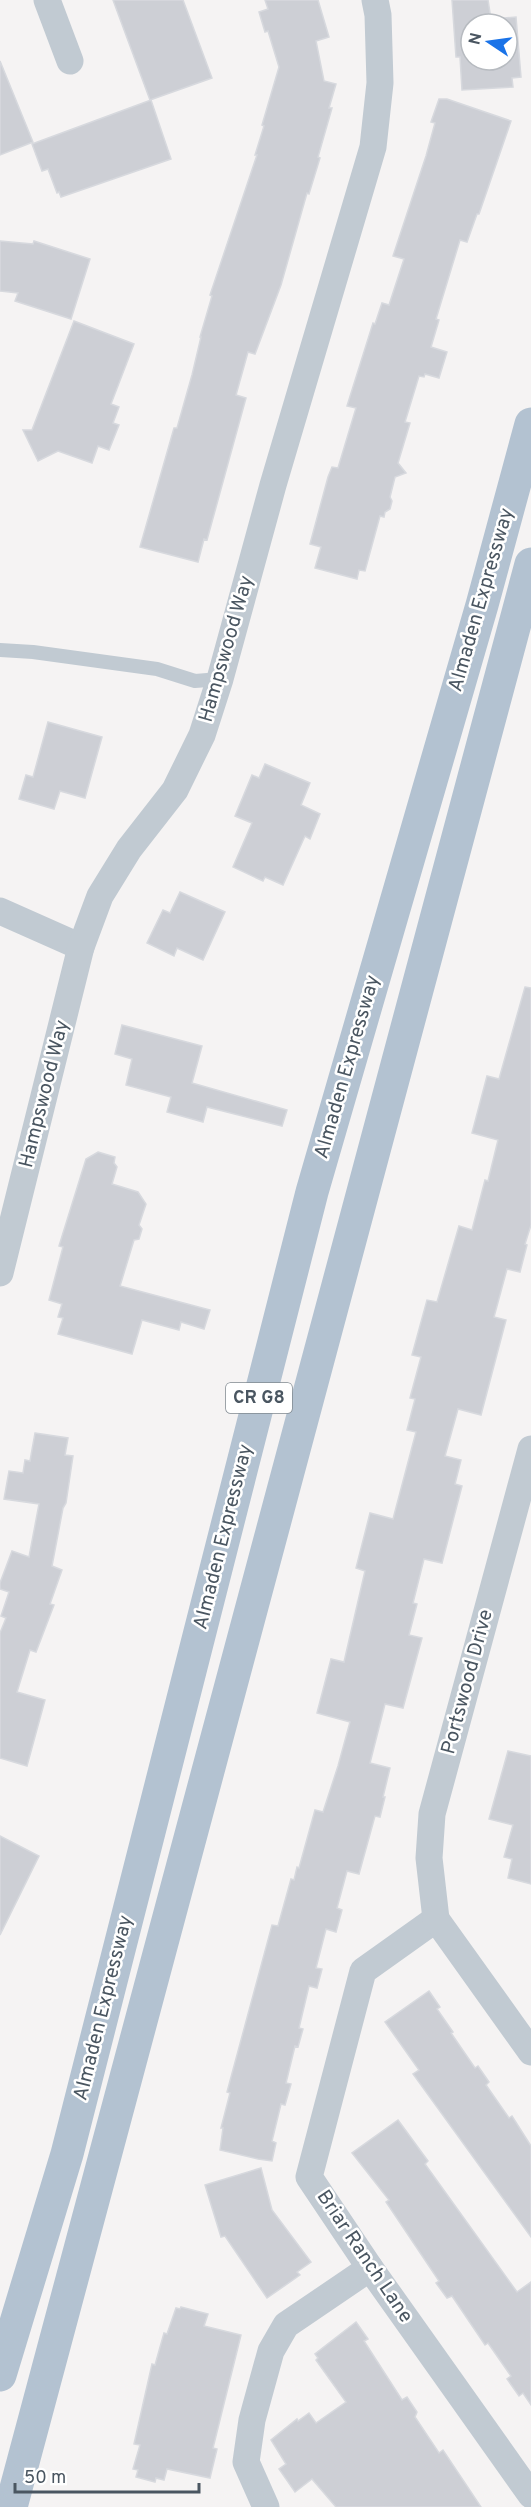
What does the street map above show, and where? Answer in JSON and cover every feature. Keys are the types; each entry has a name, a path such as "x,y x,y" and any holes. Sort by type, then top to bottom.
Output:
{"main road":[{"name":"Almaden Expressway","path":"0,2375 67,2154 312,1192 482,605 531,424"},
{"name":"Almaden Expressway","path":"11,2507 531,564"}],"street":[{"path":"47,0 70,61"},
{"name":"Hampswood Way","path":"0,1273 81,947 99,896 129,849 175,790 202,735 220,679 273,484 373,147 380,83 378,15 375,0"},
{"path":"0,911 81,947"},
{"name":"Portswood Drive","path":"436,1919 429,1858 432,1814 523,1509 531,1449"},
{"path":"436,1919 531,2052"},
{"name":"Briar Ranch Lane","path":"436,1919 363,1971 309,2177 370,2268 531,2495"},
{"path":"266,2507 246,2462 252,2420 272,2351 286,2325 370,2268"}],"lane":[{"path":"0,650 33,652 157,669 195,681 220,679"}],"building":[{"path":"113,0 183,0 212,78 150,100"},
{"path":"265,0 318,0 329,37 316,41 324,81 336,84 329,108 332,108 318,157 320,158 309,194 307,193 281,285 255,354 248,352 236,395 246,398 207,540 204,539 198,562 140,547 174,428 177,428 192,375 212,296 210,295 257,155 255,155 264,126 262,125 279,67 268,31 265,32 259,12 268,9"},
{"path":"452,0 488,0 490,12 459,12 459,57 456,57"},
{"path":"519,53 521,77 512,78 513,87 462,90 461,72 519,72"},
{"path":"0,61 33,142 0,155"},
{"path":"439,99 447,99 511,121 467,242 460,240 436,319 439,320 431,347 447,352 439,378 425,374 424,377 419,376 405,422 410,423 398,463 406,473 395,477 390,497 392,501 390,509 385,512 384,517 380,516 365,571 359,570 357,579 315,568 321,547 310,544 328,477 332,467 338,468 356,408 347,406 373,323 375,324 382,303 389,305 404,259 393,256 426,156 435,123 431,122"},
{"path":"151,100 171,159 61,197 59,192 57,193 48,169 42,171 32,144"},
{"path":"0,241 33,244 34,241 90,259 71,319 15,301 18,293 0,291"},
{"path":"74,321 134,344 111,404 119,407 113,423 119,425 109,450 98,446 92,463 58,451 38,461 23,430 32,430"},
{"path":"48,722 102,737 85,798 60,791 54,809 19,799 26,775 33,777"},
{"path":"265,764 310,783 301,805 320,814 310,839 305,836 283,885 265,877 263,881 233,867 252,823 235,816 252,775 259,778"},
{"path":"180,892 225,912 203,960 177,948 174,956 147,943 163,910 170,913"},
{"path":"525,987 531,988 531,1225 520,1272 507,1269 494,1317 506,1320 481,1415 458,1409 445,1456 461,1460 455,1484 462,1486 442,1563 424,1559 413,1603 417,1604 409,1635 422,1638 403,1708 385,1704 370,1763 390,1768 380,1817 375,1816 359,1874 347,1871 337,1908 342,1910 336,1932 326,1929 316,1968 322,1969 317,1988 309,1986 299,2028 303,2029 298,2047 295,2046 286,2083 291,2084 285,2105 281,2104 272,2141 276,2143 272,2161 220,2150 223,2128 221,2128 230,2093 227,2092 272,1925 278,1926 291,1879 294,1880 297,1867 299,1868 315,1810 323,1812 350,1722 317,1713 331,1659 344,1662 365,1571 356,1568 370,1513 393,1519 416,1432 407,1430 415,1399 410,1398 421,1357 412,1355 427,1300 437,1302 459,1226 472,1230 485,1180 488,1181 498,1140 472,1133 487,1076 499,1079"},
{"path":"122,1025 202,1046 192,1083 287,1110 282,1126 207,1107 203,1122 167,1112 171,1097 126,1085 132,1059 115,1054"},
{"path":"98,1152 115,1157 114,1163 117,1167 112,1184 138,1192 146,1204 139,1225 142,1229 139,1239 134,1240 120,1286 210,1310 204,1329 181,1322 179,1330 142,1320 132,1354 58,1334 63,1318 58,1317 62,1304 49,1300 63,1247 59,1246 86,1159"},
{"path":"35,1433 68,1438 65,1455 73,1456 66,1503 63,1508 52,1566 62,1570 50,1604 54,1605 36,1652 30,1650 17,1692 45,1700 27,1766 0,1758 0,1633 6,1618 1,1616 9,1592 0,1589 0,1583 12,1551 29,1557 39,1504 4,1499 9,1471 23,1473 25,1460 30,1461"},
{"path":"508,1751 531,1756 531,1884 508,1878 512,1859 504,1857 513,1825 489,1819"},
{"path":"0,1836 39,1856 0,1935"},
{"path":"429,1991 440,2007 437,2009 453,2032 451,2033 475,2068 478,2066 489,2082 486,2085 509,2118 512,2116 531,2146 531,2237 413,2074 419,2070 385,2022"},
{"path":"398,2120 428,2161 425,2164 517,2292 531,2282 531,2405 523,2393 519,2396 507,2379 511,2376 488,2343 485,2345 452,2296 447,2298 436,2283 439,2281 386,2202 389,2200 352,2153"},
{"path":"261,2168 272,2210 311,2262 297,2272 300,2275 267,2298 225,2236 221,2237 205,2185"},
{"path":"181,2307 208,2314 204,2326 241,2335 213,2448 217,2449 210,2478 167,2469 164,2480 156,2478 155,2482 136,2477 138,2470 133,2469 140,2445 134,2444 152,2364 155,2365 164,2333 167,2334 176,2308"},
{"path":"356,2322 368,2339 364,2341 402,2400 407,2397 417,2412 415,2417 439,2453 443,2450 481,2507 336,2507 312,2479 295,2492 279,2469 286,2464 271,2440 297,2419 298,2421 309,2413 316,2423 346,2402 316,2360 318,2358 315,2354"}]}
